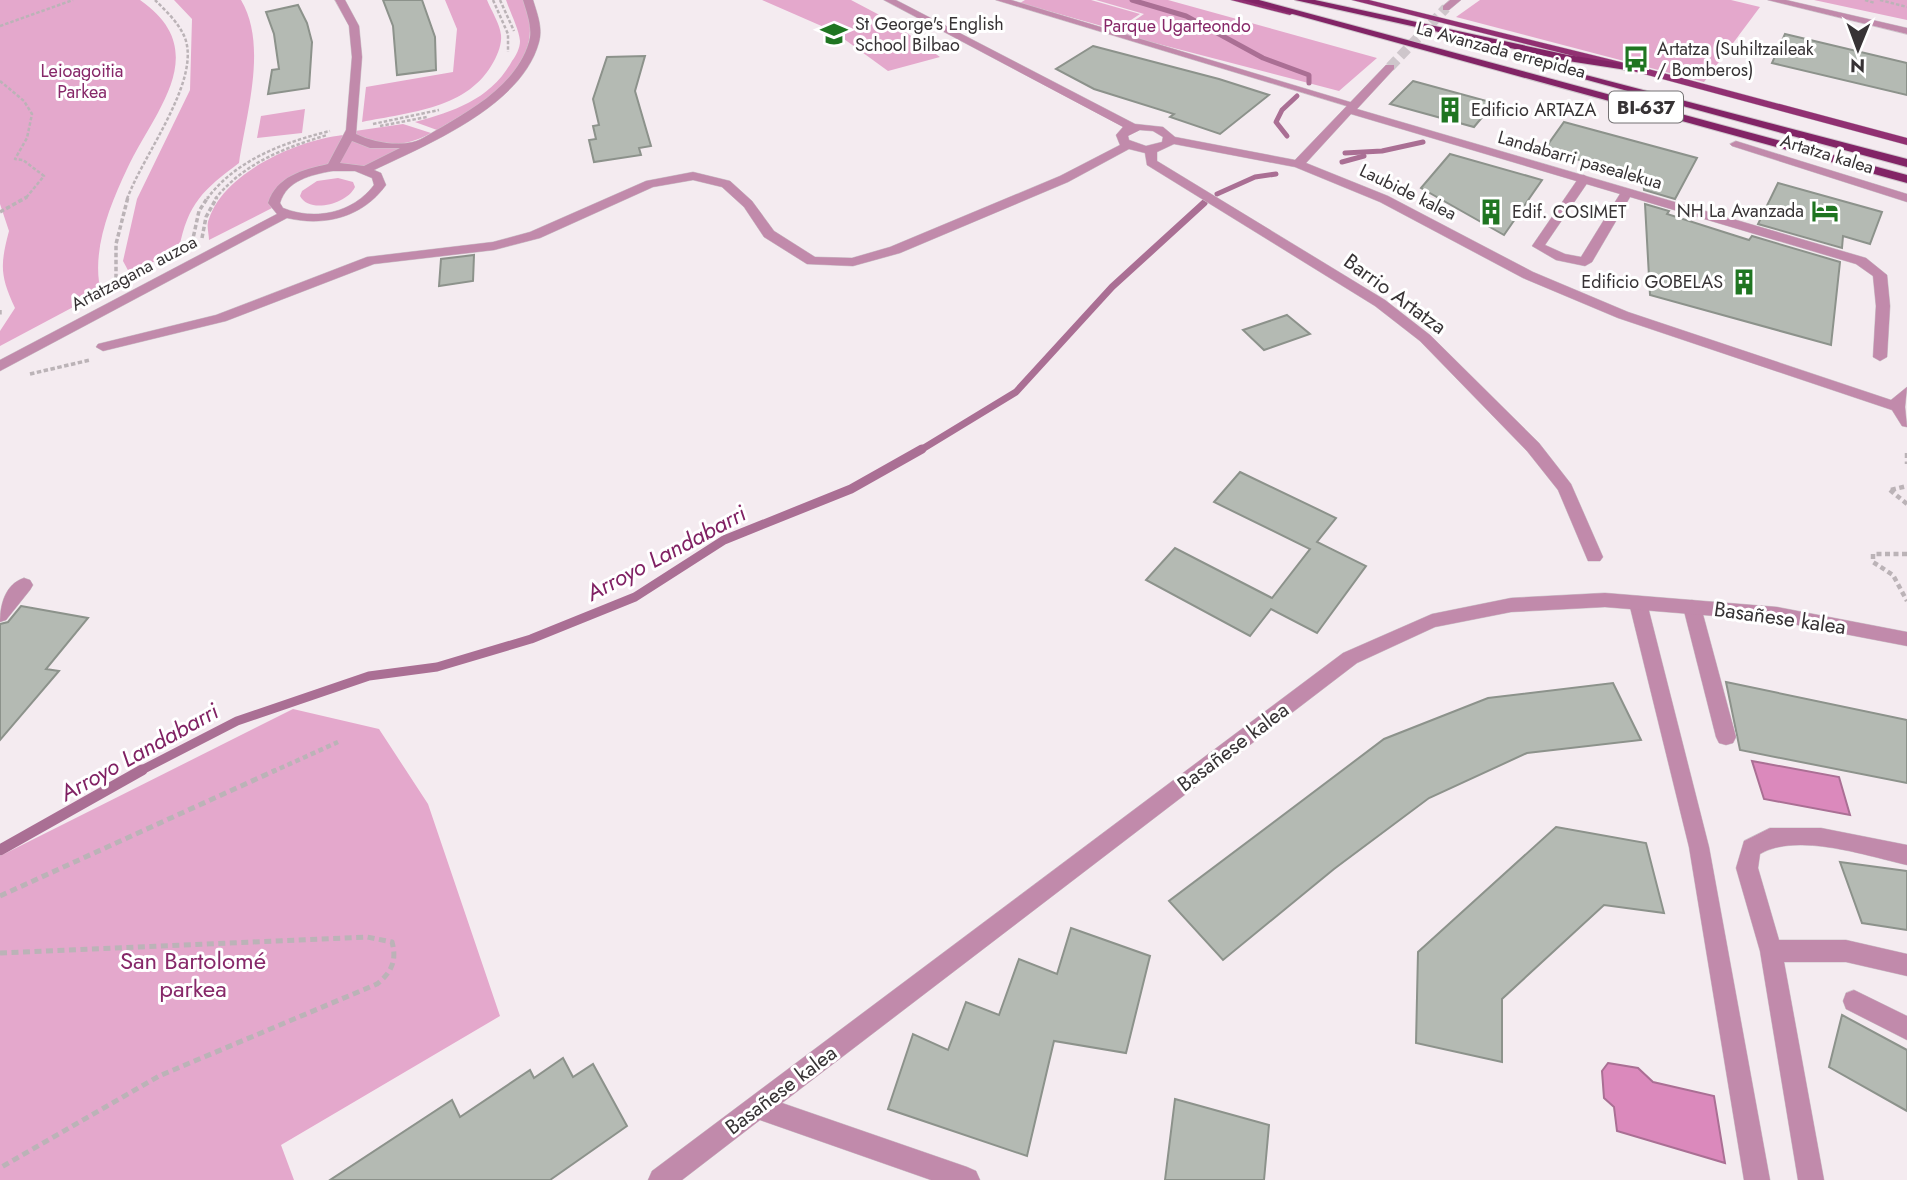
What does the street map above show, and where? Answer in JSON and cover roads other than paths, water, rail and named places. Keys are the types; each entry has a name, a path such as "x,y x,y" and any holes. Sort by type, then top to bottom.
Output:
{"highway":[{"name":"La Avanzada errepidea","path":"1247,0 1907,179"},
{"name":"La Avanzada errepidea","path":"1293,0 1907,163"},
{"path":"1300,0 1569,58 1633,68"},
{"path":"1385,37 1736,144"}],"main road":[{"path":"1236,0 1304,15"},
{"path":"1357,0 1633,68 1907,140"}],"street":[{"path":"332,167 352,127 357,57 354,26 340,0"},
{"path":"367,169 377,176 380,185 374,195 362,204 323,217 303,218 286,214 274,203 281,188 303,174 332,167 367,169 485,104 517,75 534,43 535,26 528,0"},
{"path":"888,0 1133,128 1122,135 1128,145"},
{"name":"Landabarri pasealekua","path":"1001,0 1861,261 1880,275 1883,306 1881,358"},
{"path":"1446,8 1456,0"},
{"path":"1773,0 1907,31"},
{"path":"1298,164 1390,67"},
{"name":"Laubide kalea","path":"1133,128 1155,128 1166,133 1170,140 1298,164 1384,199 1528,275 1623,315 1897,407"},
{"path":"349,135 370,145 393,147 415,144"},
{"path":"103,347 221,317 372,260 494,246 525,237 650,184 693,176 726,184 748,204 769,234 812,261 853,262 895,250 1051,185 1128,145 1151,150 1164,147 1170,140"},
{"name":"Artatza kalea","path":"1736,144 1907,198"},
{"name":"Barrio Artatza","path":"1151,150 1151,162 1380,303 1425,338 1532,447 1565,488 1594,557"},
{"path":"1584,179 1538,246 1562,257 1585,262 1627,192"},
{"name":"Artatzagana auzoa","path":"0,366 286,214"},
{"path":"1907,392 1898,400 1897,407 1907,422"},
{"path":"0,615 24,585"},
{"name":"Basañese kalea","path":"662,1180 1350,659 1432,621 1511,605 1605,600 1777,614 1907,639"},
{"path":"1638,603 1699,847 1757,1180"},
{"path":"1692,607 1726,737"},
{"path":"1811,1180 1771,951 1747,868 1751,848 1770,837 1821,837 1907,855"},
{"path":"1771,951 1846,951 1907,965"},
{"path":"1854,1001 1907,1028"},
{"path":"758,1107 967,1180"}],"waterway":[{"path":"1132,0 1186,16 1263,58 1309,75 1309,83"},
{"path":"1287,136 1276,122 1282,110 1297,96"},
{"name":"Arroyo Landabarri","path":"1345,153 1382,151 1423,142"},
{"name":"Arroyo Landabarri","path":"1342,162 1364,156"},
{"name":"Arroyo Landabarri","path":"1217,194 1255,177 1276,174"},
{"name":"Arroyo Landabarri","path":"919,451 1016,392 1112,287 1204,203"},
{"name":"Arroyo Landabarri","path":"138,772 237,721 369,676 437,667 531,639 635,597 724,540 851,489 922,449"},
{"name":"Arroyo Landabarri","path":"0,850 142,770"}],"tunnel":[{"path":"1390,67 1446,8"}],"place":[{"name":"St George's English School Bilbao","path":"834,34"},
{"name":"Artatza (Suhiltzaileak / Bomberos)","path":"1636,59"},
{"name":"Edificio ARTAZA","path":"1450,110"},
{"name":"NH La Avanzada","path":"1825,211"},
{"name":"Edif. COSIMET","path":"1491,212"},
{"name":"Edificio GOBELAS","path":"1744,282"}],"park label":[{"name":"Parque Ugarteondo","path":"1177,26"},
{"name":"Leioagoitia Parkea","path":"82,81"},
{"name":"San Bartolomé parkea","path":"193,974"}]}
